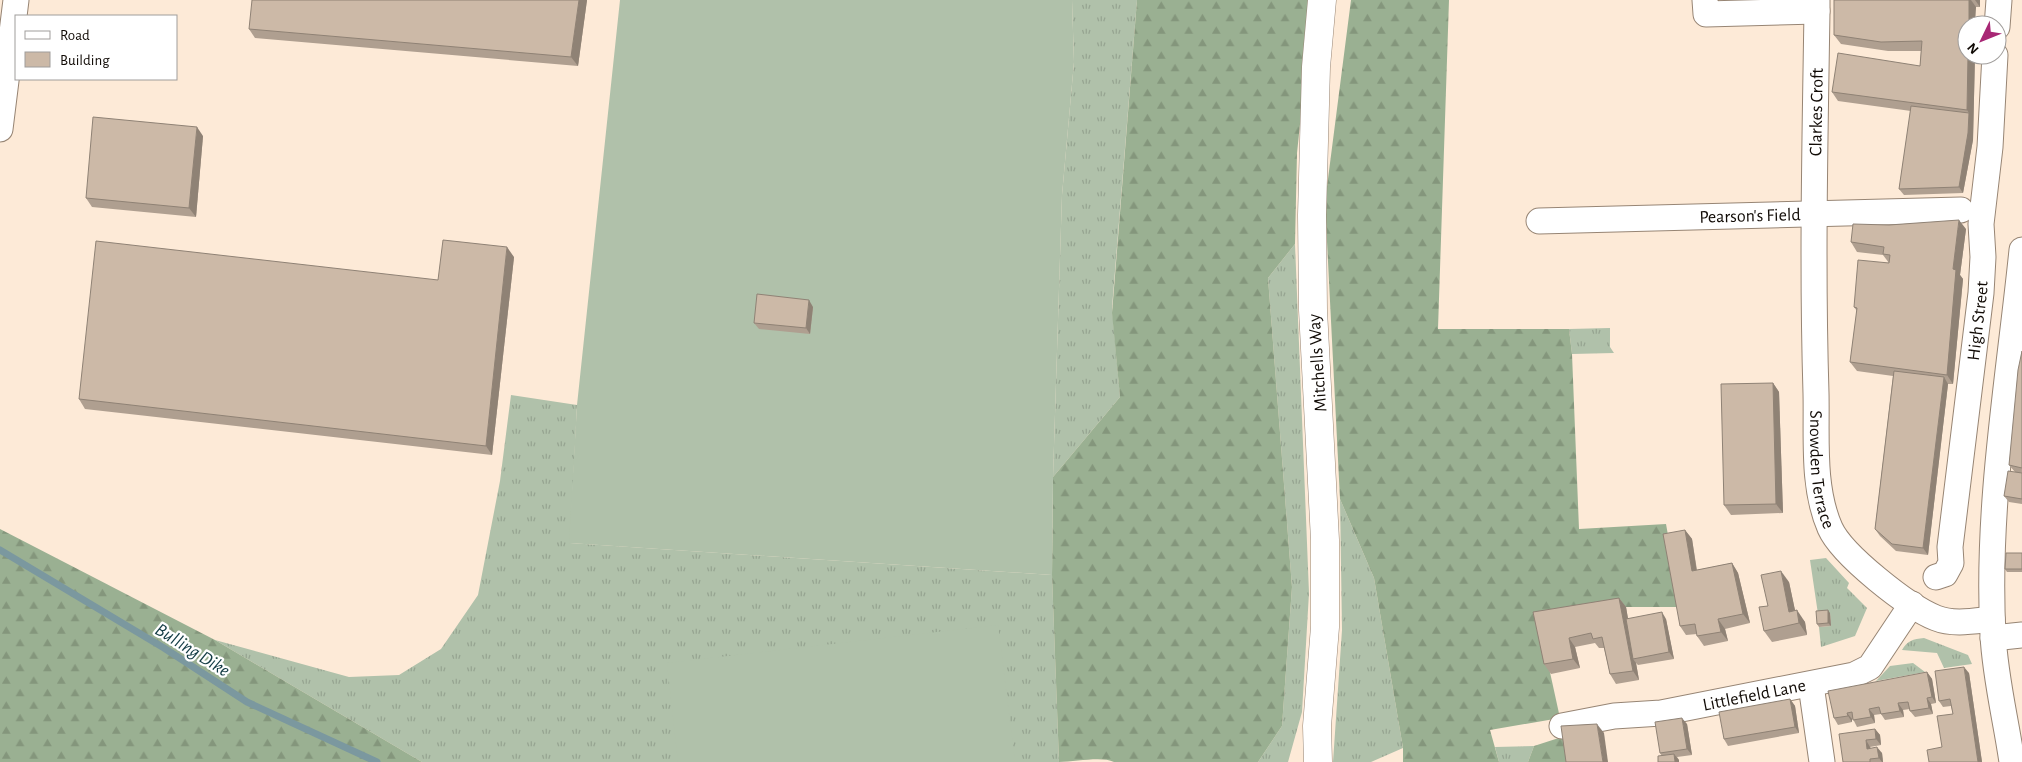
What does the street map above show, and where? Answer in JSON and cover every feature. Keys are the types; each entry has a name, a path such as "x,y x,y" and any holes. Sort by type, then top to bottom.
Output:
{"main road":[{"name":"Mitchells Way","path":"1318,762 1317,726 1325,628 1326,540 1313,310 1312,215 1316,67 1322,0"},
{"name":"Mitchells Way","path":"1302,762 1317,726"}],"street":[{"path":"0,129 16,0"},
{"name":"Clarkes Croft","path":"1705,0 1706,14 1817,5 1814,213"},
{"path":"1998,15 1999,0"},
{"name":"High Street","path":"1936,577 1945,574 1951,563 1950,547 1980,293 1983,256 1981,224 1990,148 1994,65"},
{"name":"Pearson's Field","path":"1539,221 1961,210"},
{"name":"Snowden Terrace","path":"1814,213 1814,345 1819,482 1823,507 1831,529 1844,550 1912,604 1936,618 1993,628 2022,636"},
{"name":"High Street","path":"2012,762 1993,628 1991,546 1996,474 2022,250"},
{"name":"Littlefield Lane","path":"1562,726 1614,716 1661,713 1811,685 1854,675 1870,667 1912,604"},
{"path":"1811,685 1822,762"}],"green space":[{"path":"620,0 1072,0 1074,62 1062,195 1053,477 1052,575 569,543 577,405"},
{"path":"1072,0 1137,0 1112,308 1120,397 1053,477 1062,195 1074,62"},
{"path":"1137,0 1313,0 1297,153 1295,244 1268,278 1292,587 1282,726 1258,762 1114,762 1095,759 1059,762 1052,575 1053,477 1120,397 1112,313"},
{"path":"1351,0 1449,0 1438,329 1569,329 1572,354 1579,529 1666,524 1681,607 1626,607 1539,622 1560,718 1490,730 1499,762 1403,762 1403,748 1374,578 1340,499 1325,202"},
{"path":"1295,244 1309,593 1302,712 1288,762 1258,762 1282,726 1292,587 1268,278"},
{"path":"1610,328 1610,347 1614,353 1572,354 1569,329"},
{"path":"511,395 577,405 570,543 1052,575 1059,762 422,762 215,640 349,677 399,675 441,649 478,595 500,481"},
{"path":"1340,499 1374,578 1403,748 1371,762 1333,762 1342,630"},
{"path":"0,529 215,640 422,762 0,762"},
{"path":"1826,558 1849,583 1847,588 1867,608 1855,636 1821,647 1819,627 1831,626 1830,613 1818,614 1810,560"},
{"path":"998,625 1015,762 678,762 667,663"},
{"path":"1924,638 1968,655 1972,664 1944,668 1937,653 1902,650 1911,641"},
{"path":"1913,663 1925,672 1876,681 1890,666"},
{"path":"1568,735 1571,762 1528,762 1534,746"},
{"path":"1534,746 1528,762 1499,762 1495,747"}],"building":[{"path":"252,0 579,0 571,57 249,29"},
{"path":"1834,0 1969,0 1969,15 1957,15 1957,65 1968,65 1967,110 1832,92 1838,53 1920,66 1922,41 1881,42 1834,35"},
{"path":"1911,106 1969,113 1968,133 1959,187 1899,189"},
{"path":"93,117 197,127 189,208 86,198"},
{"path":"1959,220 1953,269 1956,270 1947,375 1850,362 1857,308 1854,307 1858,260 1889,263 1890,255 1883,254 1884,247 1851,242 1853,224 1889,225"},
{"path":"443,240 507,247 486,446 79,399 96,241 438,280"},
{"path":"757,294 809,300 806,328 754,323"},
{"path":"2022,351 2022,468 2009,465 2018,370"},
{"path":"1894,371 1944,377 1923,548 1892,544 1875,529"},
{"path":"1773,383 1776,504 1724,505 1721,384"},
{"path":"2008,471 2022,473 2022,499 2004,496"},
{"path":"1685,530 1692,571 1732,563 1743,614 1718,619 1721,632 1697,636 1695,624 1680,626 1663,534"},
{"path":"2006,553 2022,553 2022,569 2005,569"},
{"path":"1781,571 1789,612 1797,610 1799,623 1764,631 1759,607 1768,606 1761,575"},
{"path":"1619,598 1633,671 1610,674 1602,637 1593,639 1591,633 1569,638 1573,659 1544,664 1533,612"},
{"path":"1828,610 1828,623 1817,624 1816,611"},
{"path":"1662,612 1669,652 1633,659 1626,619"},
{"path":"1964,667 1978,762 1929,762 1927,750 1942,747 1937,716 1953,714 1950,699 1939,701 1935,671"},
{"path":"1927,672 1932,697 1927,698 1929,708 1910,711 1908,702 1898,703 1900,711 1881,714 1879,707 1869,709 1871,717 1853,720 1852,712 1847,713 1848,716 1834,718 1828,691"},
{"path":"1790,699 1795,727 1724,739 1719,712"},
{"path":"1682,718 1687,749 1660,753 1655,722"},
{"path":"1597,724 1603,762 1566,762 1561,726"},
{"path":"1875,729 1876,739 1866,740 1867,749 1877,747 1879,758 1870,759 1870,762 1843,762 1839,734"},
{"path":"1674,754 1675,762 1658,762 1658,756"}],"waterway":[{"name":"Bulling Dike","path":"0,550 164,648 247,702 377,762"}]}
